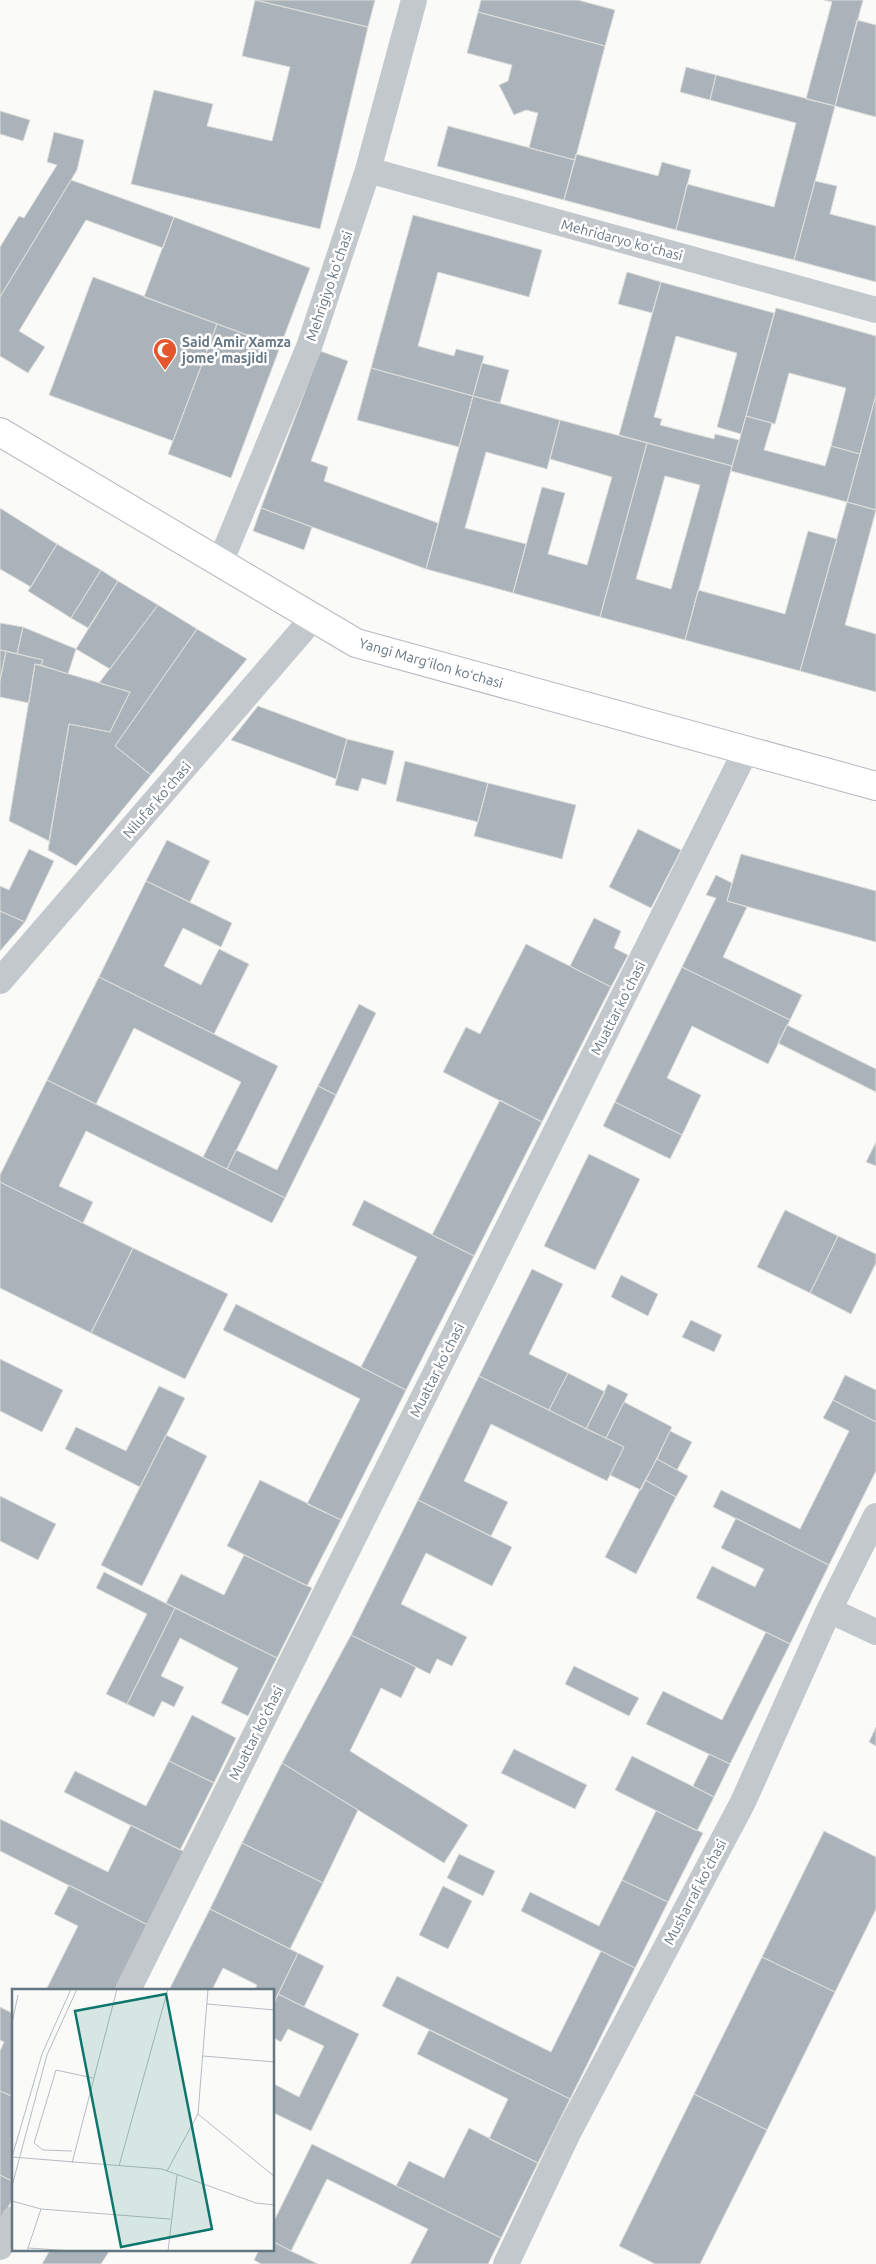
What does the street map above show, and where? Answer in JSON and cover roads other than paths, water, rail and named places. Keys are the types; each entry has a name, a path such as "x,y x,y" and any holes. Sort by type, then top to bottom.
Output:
{"main road":[{"name":"Yangi Margʻilon koʻchasi","path":"0,432 356,643 876,786"}],"street":[{"name":"Mehrigiyo ko'chasi","path":"220,563 309,347 368,170 414,0"},
{"name":"Mehridaryo koʻchasi","path":"368,170 876,310"},
{"name":"Nilufar koʻchasi","path":"0,981 313,618"},
{"name":"Muattar koʻchasi","path":"128,1989 746,750"},
{"name":"Musharraf koʻchasi","path":"506,2264 568,2133 742,1802 829,1610 876,1516"},
{"path":"829,1610 876,1632"},
{"path":"0,2246 12,2223"}],"place":[{"name":"Said Amir Xamza jome' masjidi","path":"165,371"}]}
